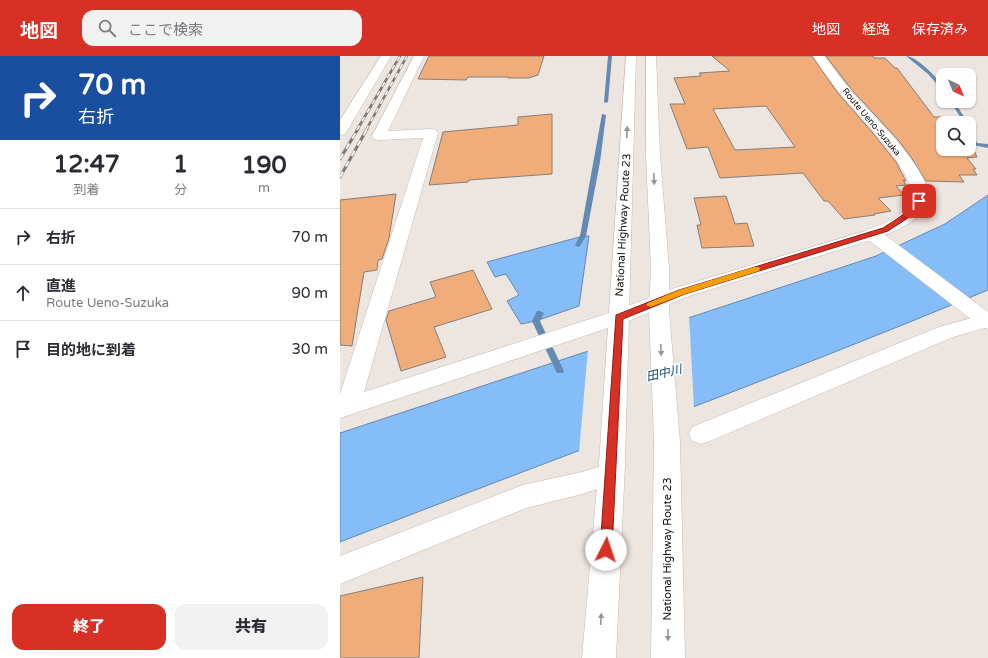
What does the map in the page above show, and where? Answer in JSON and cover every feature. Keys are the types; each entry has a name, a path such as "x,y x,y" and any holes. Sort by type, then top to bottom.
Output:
{"main road":[{"path":"340,131 386,56"},
{"path":"344,408 431,133 379,136 419,56"},
{"name":"National Highway Route 23","path":"599,658 611,469 631,56"},
{"name":"National Highway Route 23","path":"651,56 653,155 660,268 660,306 667,442 668,658"},
{"name":"Route Ueno-Suzuka","path":"344,408 618,321 660,306 700,286 878,238 886,229 908,215 917,206 919,201 919,187 892,145 845,92 818,56"},
{"path":"878,238 984,319"},
{"path":"701,434 946,332 984,319"},
{"path":"340,570 523,497 582,483 611,469"}],"water":[{"name":"田中川","path":"988,195 988,290 746,387 340,542 340,433 876,256 945,224"},
{"path":"583,236 589,236 579,306 536,321 521,324 507,301 519,295 506,274 495,277 487,262"}],"pier":[{"path":"689,315 694,408 579,452 588,349"}],"building":[{"path":"429,56 544,56 538,75 529,78 468,77 466,80 418,79"},
{"path":"712,56 812,56 837,92 896,162 906,181 903,180 906,185 896,186 904,195 878,198 891,211 874,214 875,215 844,219 828,201 824,201 803,173 720,178 708,147 687,149 670,104 685,104 674,78 701,76 699,73 730,71","holes":["766,106 795,147 735,150 713,109"]},
{"path":"826,56 873,56 874,58 885,58 895,68 897,68 934,117 936,117 936,156 976,156 976,155 977,157 967,158 976,169 973,169 977,175 959,175 964,182 926,181 899,141 851,89"},
{"path":"552,114 552,174 469,180 468,182 429,185 443,132 518,125 518,117"},
{"path":"396,194 389,238 382,259 378,260 377,270 364,272 352,346 340,345 340,200"},
{"path":"726,196 735,224 747,223 754,246 702,248 697,225 701,225 694,198"},
{"path":"473,270 492,309 434,327 446,357 401,371 386,320 389,311 436,297 430,282"},
{"path":"423,577 419,658 340,658 340,596"}],"waterway":[{"path":"606,102 610,56"},
{"path":"908,56 929,73 936,82"},
{"path":"956,108 962,116"},
{"path":"578,245 583,236 604,115"},
{"path":"976,144 988,146"},
{"path":"540,313 536,321 543,336"},
{"path":"549,348 560,371"}],"railway":[{"path":"357,130 400,56"},
{"path":"366,130 407,56"},
{"path":"340,159 358,129"},
{"path":"340,177 367,129"}],"slow traffic":[{"path":"651,305 682,292 757,269"}],"route":[{"path":"606,550 619,317 682,292 886,229 908,215 917,206 919,201"}]}
